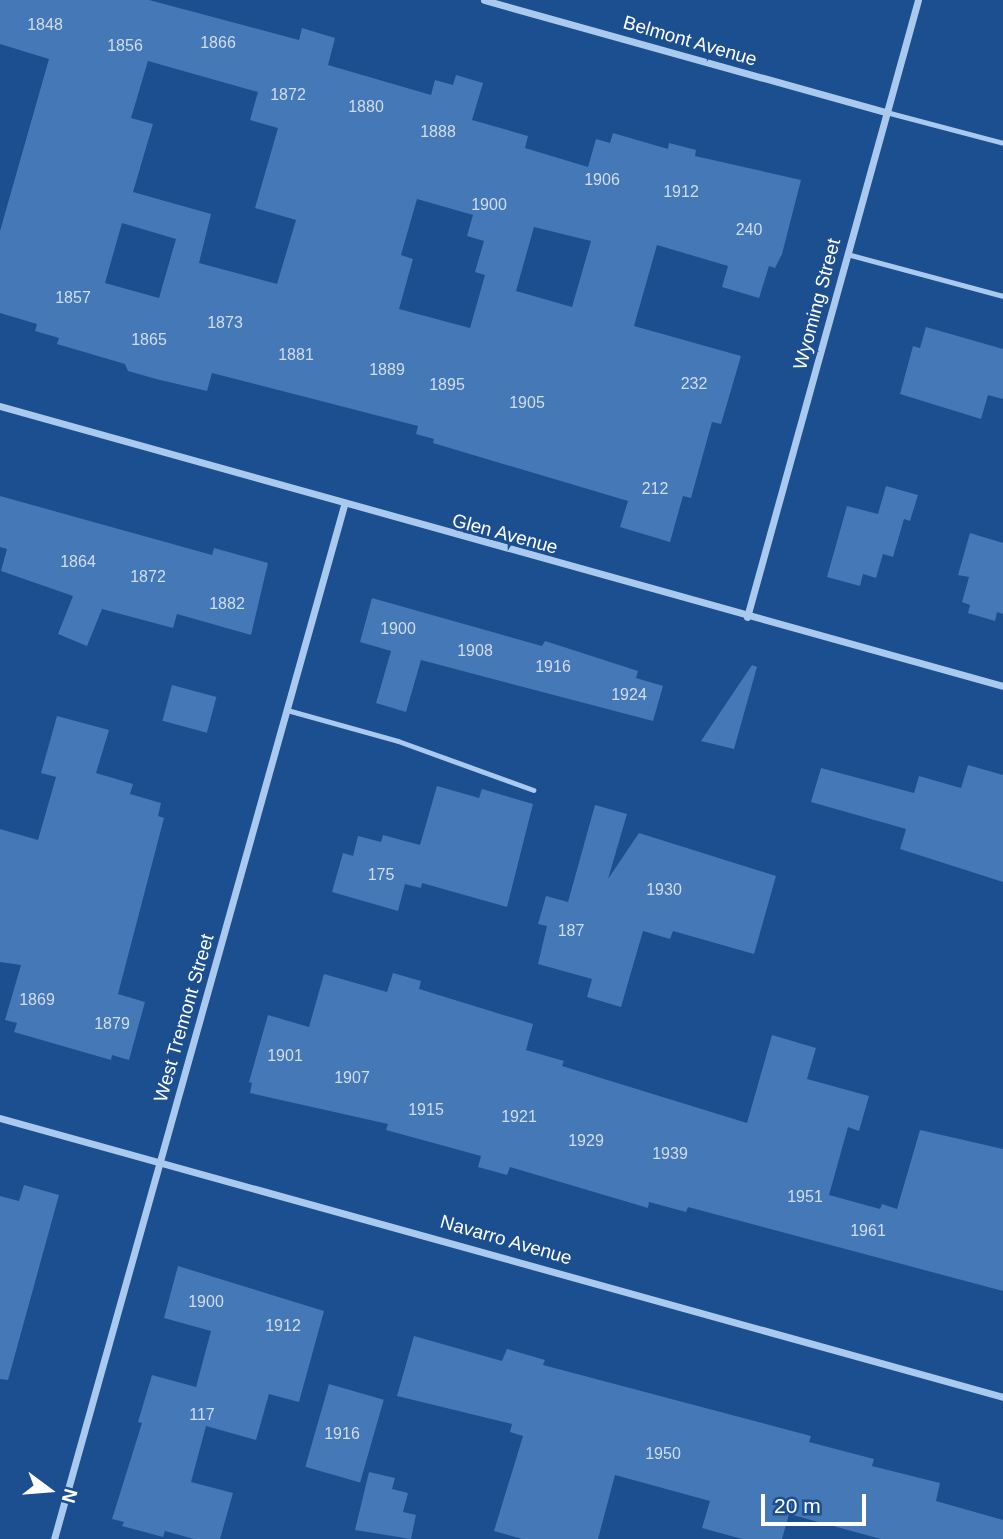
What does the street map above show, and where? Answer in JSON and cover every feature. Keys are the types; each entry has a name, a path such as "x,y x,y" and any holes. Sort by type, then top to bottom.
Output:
{"street":[{"name":"Belmont Avenue","path":"485,0 886,112"},
{"name":"Wyoming Street","path":"747,617 918,0"},
{"name":"Glen Avenue","path":"0,406 344,505 1003,686"},
{"name":"West Tremont Street","path":"54,1539 344,505"},
{"name":"Navarro Avenue","path":"0,1118 1003,1397"}],"lane":[{"path":"886,112 1003,142"},
{"path":"847,254 1003,296"},
{"path":"286,710 397,741 533,790"}],"building":[{"path":"0,0 149,0 299,40 302,28 335,38 328,65 431,95 435,80 453,85 456,75 483,83 472,120 528,136 525,148 588,167 596,139 610,143 613,133 668,149 669,143 696,150 695,156 801,180 782,254 775,268 769,266 759,298 722,287 728,266 657,245 634,326 741,356 721,424 712,422 691,498 683,496 670,542 620,527 628,501 433,443 434,439 416,434 418,426 212,373 207,391 156,379 128,371 125,364 57,344 59,338 35,331 37,324 0,313 0,231 49,59 0,44","holes":["148,61 258,92 250,120 278,128 255,208 296,220 277,284 199,263 211,214 133,192 153,124 131,118","417,199 473,215 467,236 484,241 475,272 485,275 470,328 399,309 413,259 401,255","122,223 176,239 159,298 105,283","534,227 591,241 572,307 516,291"]},
{"path":"926,327 1003,349 1003,399 988,395 981,419 900,394 913,346 920,348"},
{"path":"886,486 918,495 910,521 904,519 893,557 883,554 876,578 863,574 860,586 827,577 847,506 878,514"},
{"path":"0,496 212,555 214,548 268,563 251,635 177,614 173,628 102,609 87,646 58,634 73,596 1,571 7,549 0,547"},
{"path":"970,533 1003,543 1003,614 997,612 995,621 968,613 970,605 962,602 969,577 958,575"},
{"path":"372,598 542,646 545,641 638,671 636,678 663,686 653,721 421,660 406,712 376,703 391,651 360,642"},
{"path":"752,665 757,667 734,749 701,741"},
{"path":"172,685 216,697 207,733 162,721"},
{"path":"57,716 109,730 96,773 133,784 130,794 161,803 158,816 164,818 118,994 145,1002 129,1060 112,1055 111,1060 14,1032 17,1023 5,1020 21,965 0,962 0,829 38,840 56,777 41,773"},
{"path":"968,765 1003,775 1003,882 900,849 906,829 811,802 821,768 914,793 919,776 961,788"},
{"path":"437,786 479,798 482,789 533,804 507,907 422,883 421,888 405,884 398,911 332,892 343,853 353,856 358,836 381,842 383,835 420,845"},
{"path":"595,805 627,814 608,879 639,833 776,876 754,954 673,931 670,939 643,931 621,1007 587,997 592,979 538,964 547,926 538,924 546,896 568,902"},
{"path":"393,973 421,981 419,989 533,1024 526,1050 564,1061 562,1066 747,1123 772,1035 816,1048 807,1079 869,1096 859,1131 848,1127 829,1195 880,1209 882,1204 897,1209 920,1130 1003,1149 1003,1291 688,1207 686,1212 649,1202 648,1208 510,1167 507,1175 478,1167 481,1156 386,1130 388,1124 250,1093 252,1083 249,1082 268,1015 309,1027 324,974 387,992"},
{"path":"24,1185 59,1195 8,1380 0,1379 0,1196 19,1201"},
{"path":"178,1266 324,1311 299,1402 269,1394 256,1440 206,1426 191,1482 233,1493 220,1539 194,1539 165,1531 163,1537 122,1526 124,1522 112,1519 142,1423 138,1422 152,1375 196,1387 211,1331 164,1318"},
{"path":"414,1336 502,1361 507,1349 545,1360 543,1365 811,1436 809,1442 874,1459 872,1466 940,1483 936,1501 1003,1520 1003,1539 881,1539 789,1514 782,1539 742,1539 702,1528 710,1501 615,1475 598,1539 522,1539 494,1531 523,1436 510,1432 512,1424 397,1396"},
{"path":"329,1384 384,1400 360,1482 305,1467"},
{"path":"369,1472 395,1478 392,1489 408,1493 403,1512 416,1515 411,1539 355,1530"}]}
